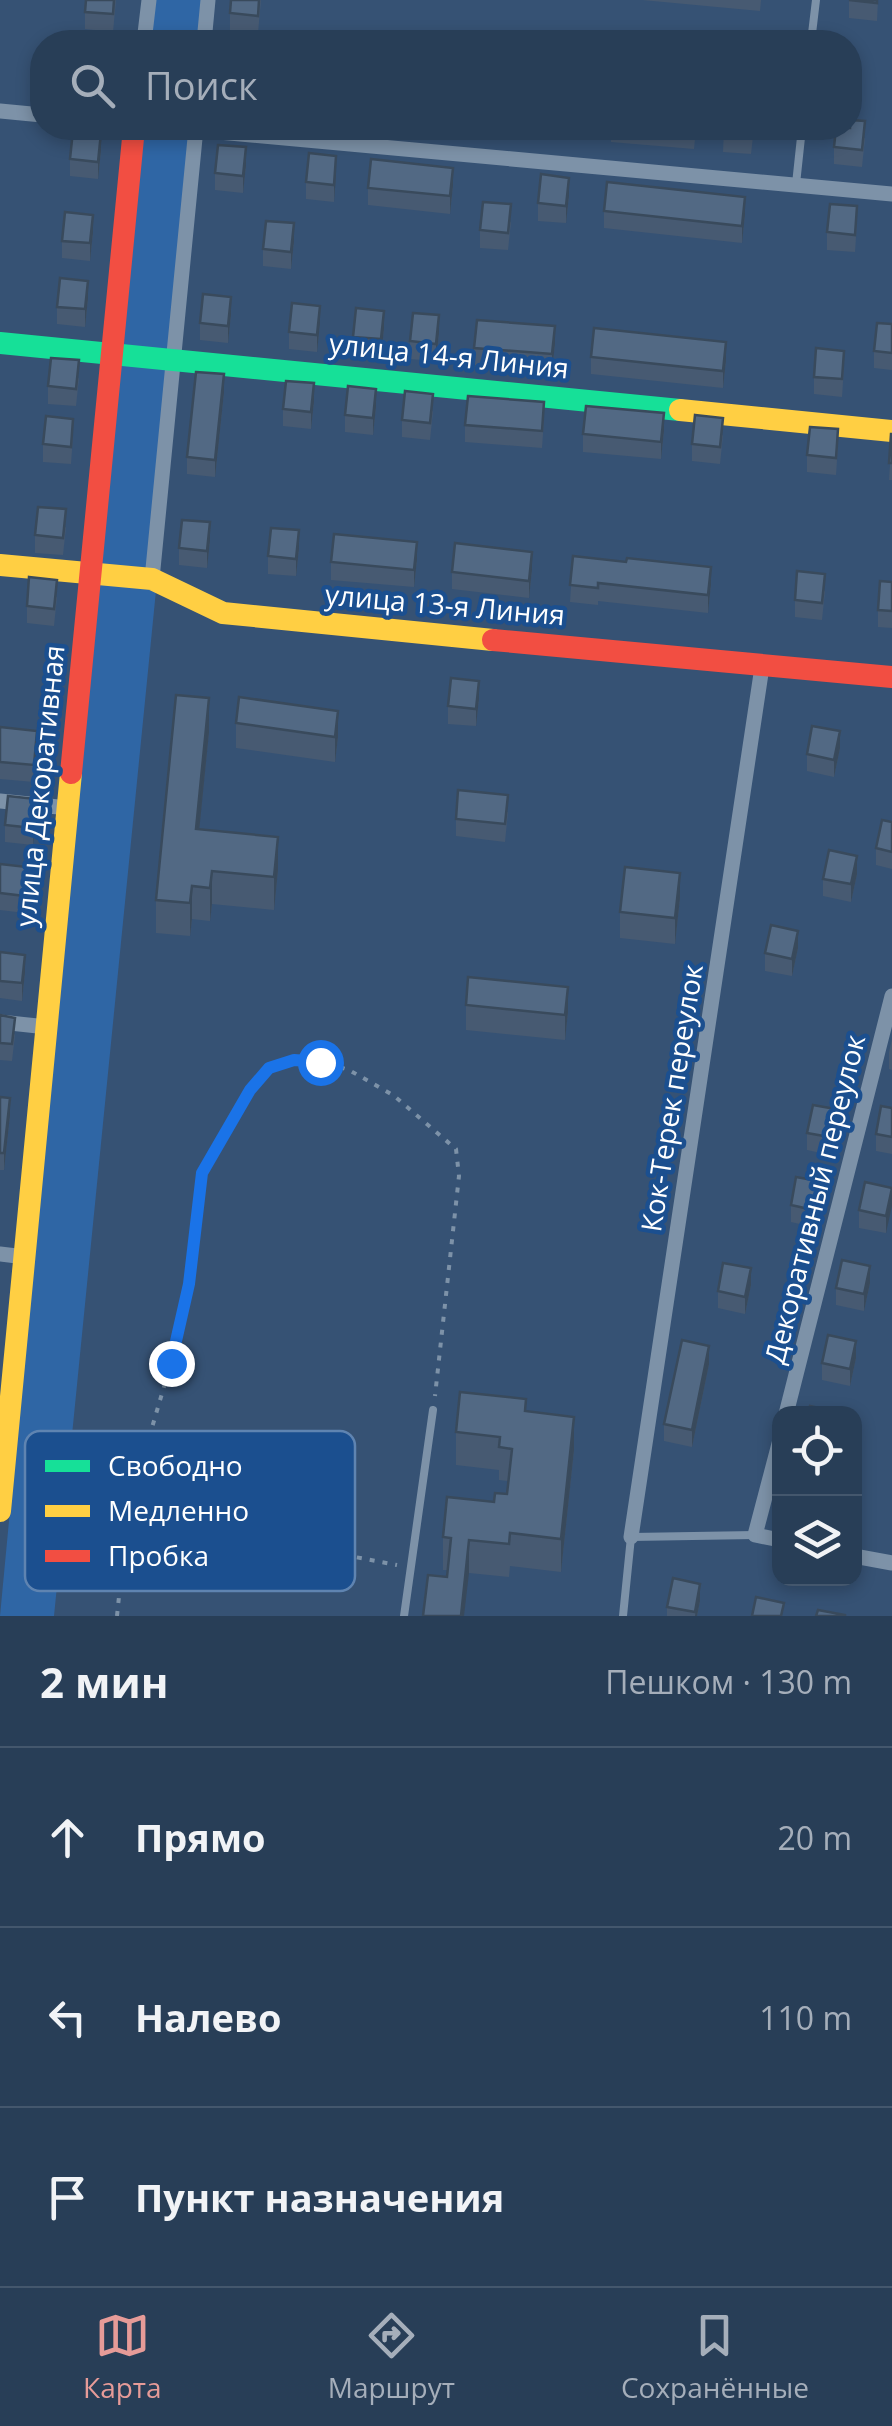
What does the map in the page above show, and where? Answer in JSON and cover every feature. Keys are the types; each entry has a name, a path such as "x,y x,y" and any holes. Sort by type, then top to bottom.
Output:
{"street":[{"path":"145,30 149,0"},
{"path":"205,30 208,0"},
{"path":"0,111 30,114"},
{"name":"улица Декоративная","path":"0,1511 133,140"},
{"path":"152,578 195,140"},
{"path":"325,140 892,194"},
{"name":"улица 14-я Линия","path":"0,343 892,431"},
{"name":"улица 13-я Линия","path":"0,565 152,578 223,613 238,615 892,677"},
{"name":"Кок-Терек переулок","path":"631,1538 762,667"},
{"path":"0,801 68,808"},
{"name":"Декоративный переулок","path":"788,1406 892,996"},
{"path":"0,1022 47,1027"},
{"path":"0,1254 24,1256"},
{"path":"772,1471 755,1536 772,1539"},
{"path":"862,1557 892,1563"}],"lane":[{"path":"812,30 816,0"},
{"path":"796,184 801,140"},
{"path":"404,1616 433,1410"},
{"path":"624,1616 631,1538 755,1536"}],"path":[{"path":"151,1431 189,1284 202,1173 250,1090 269,1068 294,1060 348,1070 393,1095 456,1149 459,1176 433,1410"},
{"path":"355,1556 413,1566"},
{"path":"117,1616 120,1591"}],"shaded area":[{"path":"153,0 215,0 212,30 150,30"},
{"path":"140,140 201,140 72,1431 25,1431 25,1591 56,1591 54,1616 0,1616"}],"building":[{"path":"86,0 114,0 113,14 85,12"},
{"path":"231,0 259,0 258,16 230,13"},
{"path":"865,121 862,150 834,147 835,140 862,140"},
{"path":"72,140 100,140 98,162 70,159"},
{"path":"218,145 246,147 243,176 215,173"},
{"path":"309,153 336,156 334,185 306,182"},
{"path":"371,159 453,168 450,196 368,188"},
{"path":"541,174 569,178 566,206 538,203"},
{"path":"607,182 745,197 742,226 604,211"},
{"path":"483,202 511,204 508,233 480,230"},
{"path":"830,204 857,206 855,235 827,232"},
{"path":"65,212 93,215 90,243 62,241"},
{"path":"266,221 294,223 291,252 263,249"},
{"path":"60,278 88,281 85,309 57,307"},
{"path":"203,294 231,297 228,326 200,323"},
{"path":"292,303 320,306 317,335 289,332"},
{"path":"356,308 384,311 381,339 353,337"},
{"path":"413,313 439,315 436,344 410,341"},
{"path":"477,320 555,326 552,354 474,348"},
{"path":"877,323 892,324 892,353 874,351"},
{"path":"594,328 726,342 723,371 591,357"},
{"path":"816,348 844,351 842,379 814,377"},
{"path":"51,358 79,360 76,389 48,386"},
{"path":"196,372 224,374 215,460 187,457"},
{"path":"286,381 314,383 311,412 283,409"},
{"path":"348,386 376,389 373,418 345,415"},
{"path":"405,391 433,394 430,423 402,420"},
{"path":"468,396 544,402 542,431 465,425"},
{"path":"586,406 664,413 661,442 583,434"},
{"path":"695,415 723,418 720,447 692,444"},
{"path":"46,416 73,419 71,447 43,444"},
{"path":"810,427 838,429 836,458 807,455"},
{"path":"38,507 66,509 63,538 35,535"},
{"path":"182,520 210,522 207,551 179,548"},
{"path":"271,528 299,530 296,559 268,556"},
{"path":"334,534 417,542 414,570 331,562"},
{"path":"455,543 532,552 529,581 452,572"},
{"path":"573,556 711,567 708,595 598,583 598,588 570,585"},
{"path":"797,571 825,574 822,603 795,600"},
{"path":"29,577 57,580 54,609 27,606"},
{"path":"880,581 892,582 892,611 878,610"},
{"path":"451,678 479,681 476,709 448,706"},
{"path":"176,695 209,698 196,829 278,837 274,877 212,871 210,888 192,886 190,903 156,900"},
{"path":"239,697 338,711 335,737 236,723"},
{"path":"812,726 840,731 834,760 807,754"},
{"path":"0,727 37,731 34,765 0,762"},
{"path":"458,790 508,795 505,824 456,819"},
{"path":"8,796 36,799 33,828 5,825"},
{"path":"882,820 892,822 892,852 876,848"},
{"path":"829,850 857,856 851,884 823,879"},
{"path":"0,864 27,867 25,896 0,893"},
{"path":"625,867 680,873 675,918 620,912"},
{"path":"771,925 798,931 792,959 765,953"},
{"path":"0,952 25,955 22,983 0,981"},
{"path":"468,977 568,987 565,1015 466,1005"},
{"path":"0,1015 15,1018 12,1044 0,1043"},
{"path":"0,1097 10,1098 4,1153 0,1153"},
{"path":"813,1105 841,1110 835,1138 807,1133"},
{"path":"881,1106 892,1108 892,1137 876,1134"},
{"path":"796,1177 824,1182 818,1211 791,1205"},
{"path":"865,1182 892,1188 886,1216 859,1210"},
{"path":"842,1260 870,1266 864,1294 836,1288"},
{"path":"723,1263 751,1268 745,1297 718,1291"},
{"path":"828,1335 856,1341 850,1369 822,1363"},
{"path":"682,1340 709,1346 692,1430 664,1424"},
{"path":"460,1392 526,1399 525,1411 574,1417 561,1539 510,1533 509,1544 469,1540 461,1616 423,1616 428,1575 447,1577 451,1538 443,1537 447,1497 494,1502 495,1493 507,1494 512,1449 499,1447 500,1437 456,1432"},
{"path":"673,1578 700,1584 695,1612 667,1607"},
{"path":"756,1597 784,1603 781,1616 752,1616"},
{"path":"818,1610 845,1615 845,1616 816,1616"}],"traffic: fast":[{"path":"0,343 680,410"}],"traffic: slow":[{"path":"680,410 892,431"},
{"path":"0,565 152,579 223,613 493,640"},
{"path":"0,1511 71,773"}],"traffic: jam":[{"path":"71,773 133,140"},
{"path":"493,640 892,677"}],"route":[{"path":"171,1363 189,1284 202,1173 250,1090 269,1068 294,1060 320,1062"}]}
